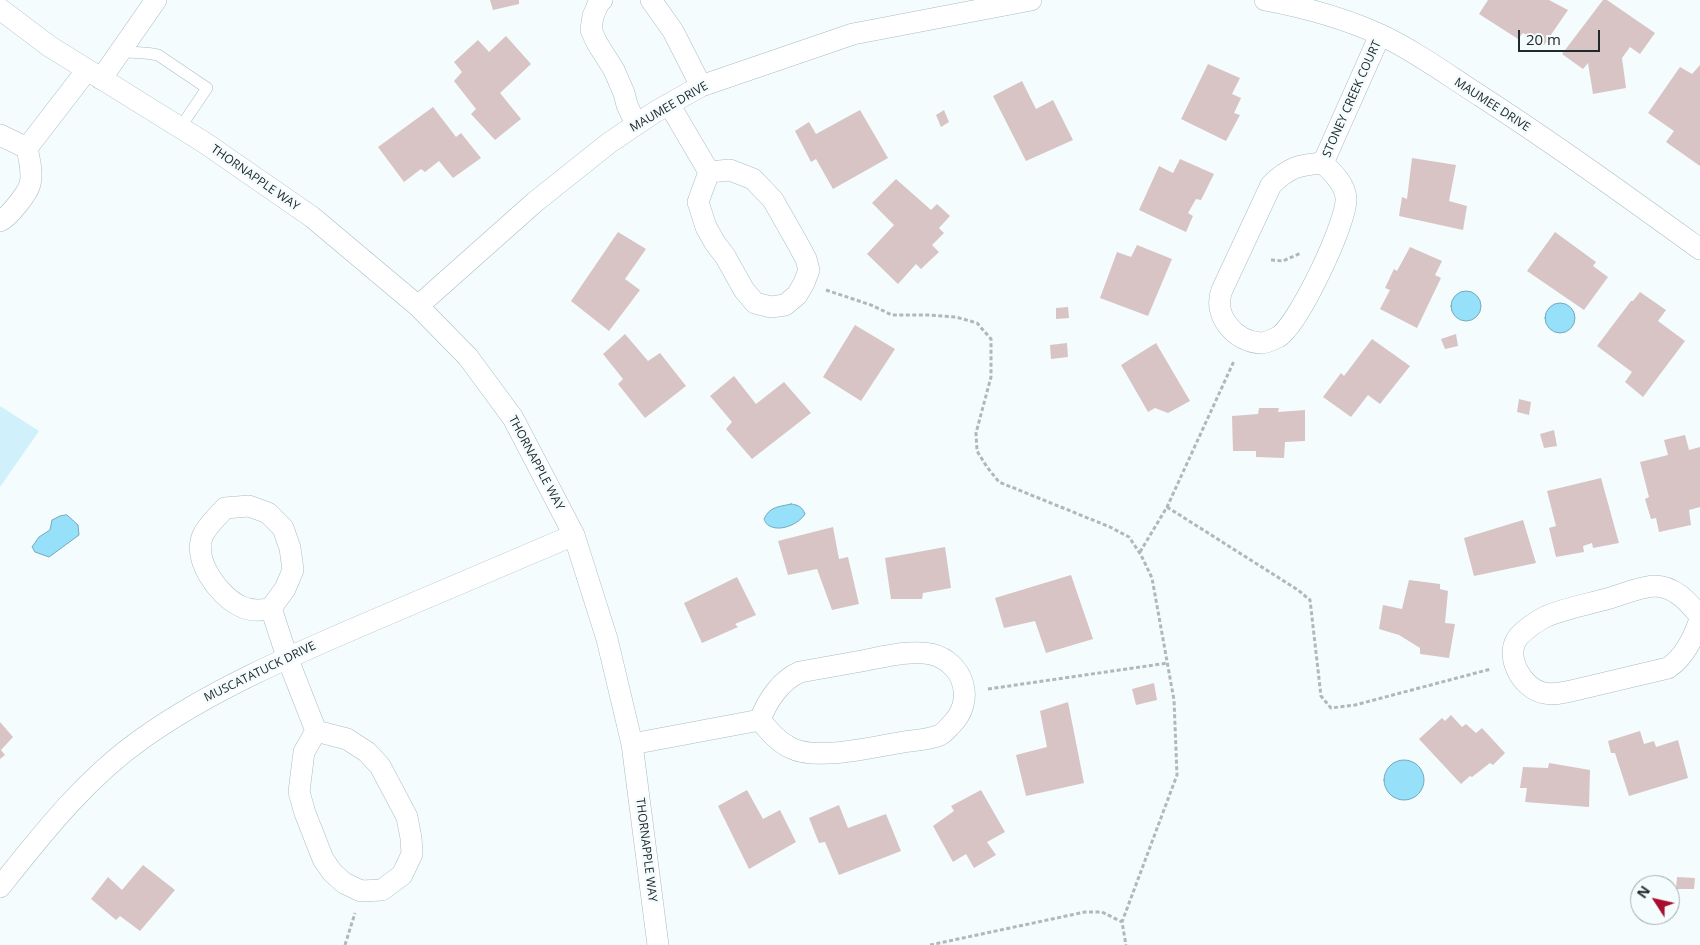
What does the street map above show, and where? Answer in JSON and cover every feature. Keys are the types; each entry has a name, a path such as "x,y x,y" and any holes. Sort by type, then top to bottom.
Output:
{"street":[{"path":"27,148 94,75 120,52 156,0"},
{"path":"602,0 599,2 593,16 591,30 617,76 636,124"},
{"path":"652,0 673,31 701,86"},
{"name":"MAUMEE DRIVE","path":"418,306 535,202 609,143 636,124 701,86 853,34 1031,0"},
{"name":"MAUMEE DRIVE","path":"1265,0 1303,8 1380,35 1408,49 1632,199 1700,249"},
{"name":"THORNAPPLE WAY","path":"0,9 49,46 205,143 312,217 418,306 468,357 513,418 574,535 607,639 632,744 658,945"},
{"name":"STONEY CREEK COURT","path":"1323,163 1380,35"},
{"path":"669,104 709,172"},
{"path":"0,135 27,148"},
{"path":"0,221 4,219 19,201 30,184 31,168 27,148"},
{"name":"STONEY CREEK COURT","path":"1323,163 1333,173 1346,197 1345,215 1295,320 1280,336 1262,343 1244,340 1226,324 1221,311 1220,296 1222,290 1271,185 1282,174 1302,165 1323,163"},
{"path":"730,170 753,179 773,200 806,259 809,270 797,295 786,305 771,307 756,303 744,290 725,256 715,243 706,227 698,202 709,172 730,170"},
{"path":"249,506 268,513 283,528 290,548 293,570 285,589 271,608 261,611 242,607 225,597 214,583 205,566 200,550 203,535 225,508 249,506"},
{"name":"MUSCATATUCK DRIVE","path":"0,888 40,836 68,804 142,738 186,710 287,657 574,535"},
{"path":"1655,586 1671,590 1686,599 1700,618 1695,635 1689,645 1676,663 1668,668 1564,692 1544,693 1532,688 1513,664 1514,649 1518,638 1530,626 1547,616 1634,591 1655,586"},
{"path":"271,608 287,657 316,731"},
{"path":"899,654 931,654 947,662 957,672 965,686 965,701 958,718 941,734 866,749 804,753 790,748 776,738 760,720 764,709 791,676 800,672 899,654"},
{"path":"632,744 760,720"},
{"path":"316,731 348,739 367,752 380,766 407,817 412,838 412,854 402,875 382,890 361,891 344,883 332,872 323,859 299,792 304,752 316,731"}],"lane":[{"path":"120,52 158,55 207,88 180,128"}],"path":[{"path":"806,279 829,291 871,304 892,314 956,317 977,324 991,340 991,377 976,433 977,451 987,467 998,482 1110,527 1129,537 1152,578 1174,700 1177,775 1122,922 1126,945"},
{"path":"1139,552 1167,507 1244,340"},
{"path":"1167,507 1298,590 1310,600 1320,696 1330,708 1355,705 1513,664"},
{"path":"965,693 1168,663"},
{"path":"345,945 361,891"},
{"path":"930,945 1085,912 1102,912 1122,922"}],"shaded area":[{"path":"0,406 39,431 0,487"}],"water":[{"path":"1466,291 1477,295 1481,306 1477,317 1466,321 1455,317 1451,306 1455,295"},
{"path":"1560,303 1571,307 1575,318 1571,329 1560,333 1549,329 1545,318 1549,307"},
{"path":"791,504 803,510 805,514 802,518 794,524 783,528 767,524 764,519 769,512 775,508"},
{"path":"67,515 78,525 79,535 49,557 35,552 32,547 39,537 50,530 52,520"},
{"path":"1408,760 1415,763 1421,769 1424,780 1423,788 1415,797 1408,800 1400,800 1393,797 1385,788 1384,776 1387,769 1396,761"}],"building":[{"path":"490,0 519,0 519,4 493,10"},
{"path":"1488,0 1549,0 1568,10 1544,45 1523,33 1518,39 1479,14"},
{"path":"1603,0 1607,0 1655,33 1640,54 1630,47 1622,58 1626,88 1593,94 1588,63 1583,69 1562,54"},
{"path":"506,36 531,64 500,93 521,119 495,140 471,114 476,109 454,81 462,72 454,62 478,40 489,52"},
{"path":"1208,64 1240,78 1232,94 1241,98 1234,113 1240,115 1226,141 1181,119"},
{"path":"1700,65 1700,166 1666,142 1674,131 1648,113 1680,67 1692,74"},
{"path":"1022,81 1036,109 1053,100 1073,140 1026,161 993,96"},
{"path":"433,107 456,137 461,133 481,158 453,178 439,161 425,172 421,169 404,182 378,147"},
{"path":"860,110 888,158 833,189 816,159 811,162 795,131 809,122 816,134"},
{"path":"944,110 949,122 941,127 936,115"},
{"path":"1412,158 1456,165 1449,201 1467,206 1463,230 1399,216 1402,197 1407,199"},
{"path":"1180,159 1214,174 1201,200 1196,199 1188,213 1193,216 1186,232 1139,210 1159,166 1173,173"},
{"path":"896,179 931,210 937,204 950,216 939,228 944,233 932,245 939,252 921,269 916,264 898,284 867,254 894,225 872,203"},
{"path":"618,232 646,249 625,279 640,290 609,331 571,301"},
{"path":"1555,232 1596,262 1593,266 1608,277 1584,310 1527,271"},
{"path":"1137,245 1172,259 1148,316 1100,298 1117,252 1131,257"},
{"path":"1410,247 1442,261 1435,275 1441,278 1417,328 1380,309 1390,290 1385,288 1394,269 1397,271"},
{"path":"1640,292 1666,310 1658,321 1685,341 1643,397 1625,382 1632,372 1597,346"},
{"path":"1068,307 1069,318 1056,319 1056,308"},
{"path":"855,325 895,349 861,401 823,377"},
{"path":"625,334 648,361 660,353 686,386 645,418 618,384 623,379 603,354"},
{"path":"1456,334 1458,346 1445,349 1441,339"},
{"path":"1372,339 1410,366 1380,404 1368,395 1351,417 1323,397 1341,373 1344,376"},
{"path":"1067,343 1068,357 1051,359 1050,345"},
{"path":"1156,343 1190,401 1168,413 1155,408 1148,412 1121,365"},
{"path":"734,376 756,404 784,382 811,413 752,459 726,429 732,422 710,396"},
{"path":"1519,399 1531,402 1529,415 1517,412"},
{"path":"1259,408 1279,408 1278,412 1305,410 1305,441 1285,442 1284,458 1256,457 1256,451 1233,451 1232,416 1258,414"},
{"path":"1554,430 1557,446 1544,448 1540,434"},
{"path":"1685,435 1689,450 1700,447 1700,507 1689,510 1691,525 1659,532 1656,518 1651,519 1645,499 1649,497 1640,462 1668,455 1664,440"},
{"path":"1601,478 1619,543 1593,548 1592,543 1583,546 1584,552 1556,557 1549,528 1556,526 1547,491"},
{"path":"1523,520 1536,563 1474,576 1464,538"},
{"path":"833,527 839,559 848,557 859,604 832,610 817,569 788,575 778,541"},
{"path":"945,547 951,588 923,593 922,599 891,599 885,558"},
{"path":"1071,575 1093,639 1046,653 1035,621 1004,628 995,598"},
{"path":"737,577 756,615 735,624 738,627 702,643 684,603"},
{"path":"1409,580 1440,584 1440,589 1448,591 1445,623 1455,624 1449,658 1420,654 1420,648 1399,635 1379,629 1383,605 1402,609"},
{"path":"1154,683 1157,700 1136,705 1132,689"},
{"path":"1068,702 1084,783 1026,796 1016,755 1047,747 1040,711"},
{"path":"1451,715 1462,727 1466,724 1476,733 1482,728 1505,753 1493,765 1490,763 1461,784 1419,739 1442,718 1445,721"},
{"path":"0,722 13,737 1,750 5,755 0,759"},
{"path":"1640,731 1644,744 1654,741 1656,747 1678,740 1688,778 1629,796 1615,753 1611,753 1608,741"},
{"path":"1549,763 1590,770 1589,807 1525,802 1527,788 1520,788 1523,767 1548,768"},
{"path":"747,790 763,819 780,810 796,842 749,869 718,806"},
{"path":"981,790 1005,832 987,842 996,855 974,868 966,854 953,862 933,826 954,811 951,806"},
{"path":"839,805 848,828 886,814 901,851 839,875 825,842 819,843 809,818"},
{"path":"143,865 175,890 140,931 120,916 116,920 91,899 108,877 122,890"},
{"path":"1680,877 1695,878 1694,889 1680,889"}]}
